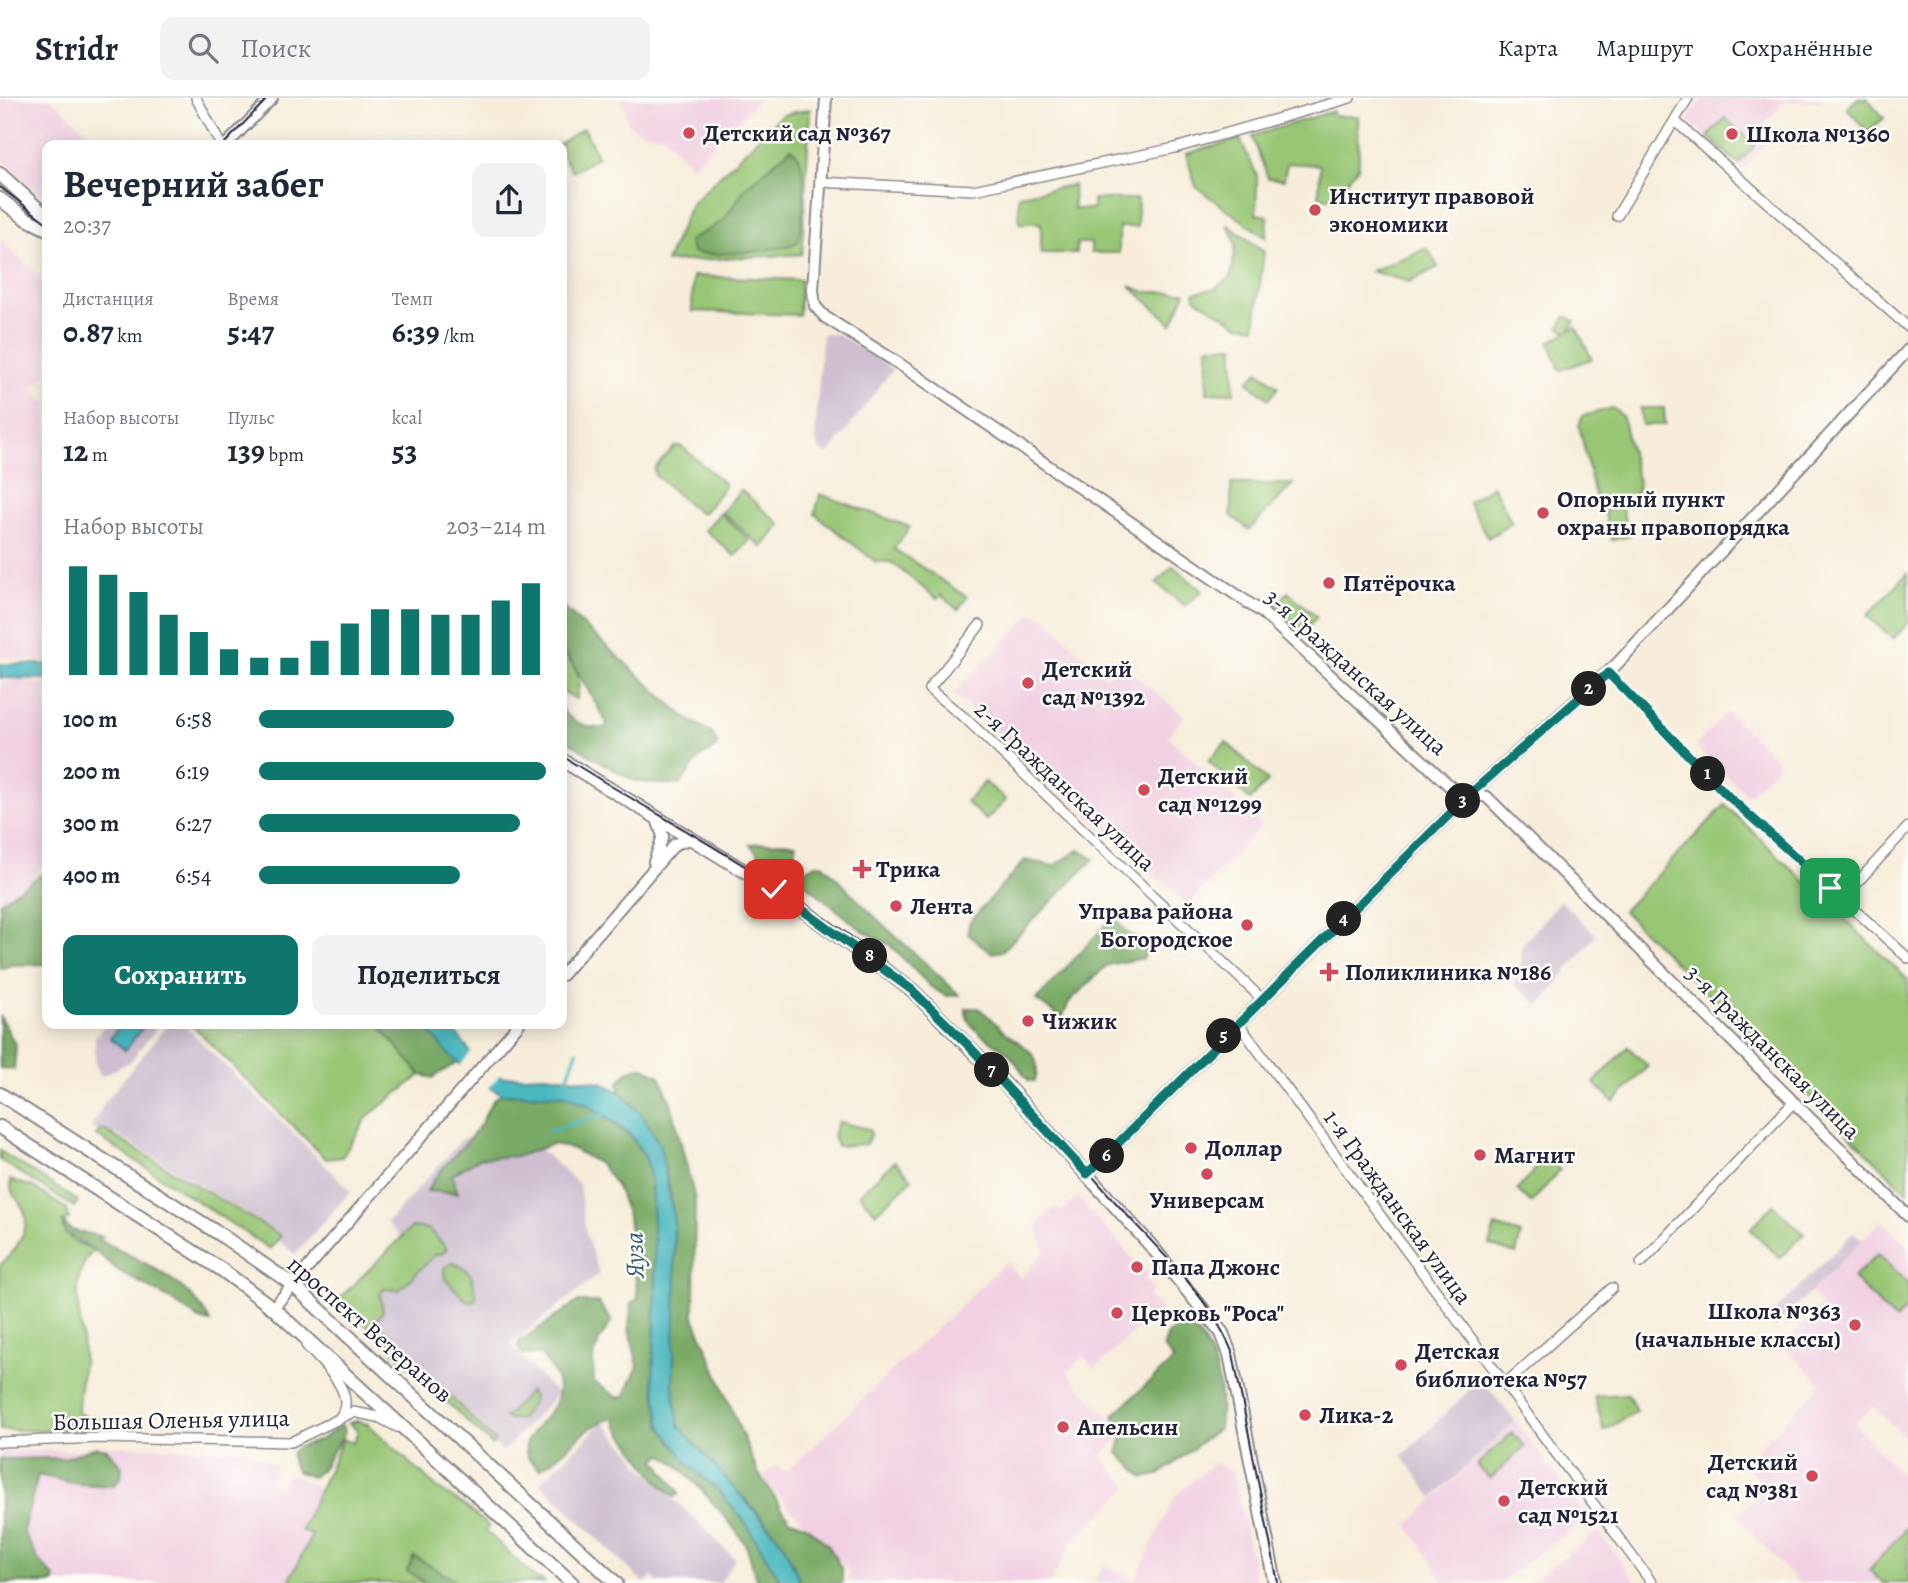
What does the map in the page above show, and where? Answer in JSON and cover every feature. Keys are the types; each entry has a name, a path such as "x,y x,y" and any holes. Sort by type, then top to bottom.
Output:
{"main road":[{"path":"0,174 42,212"},
{"path":"0,199 25,218 42,226"},
{"path":"567,763 785,896 912,990 969,1046 1087,1174 1222,1333 1230,1354 1275,1583"},
{"name":"проспект Ветеранов","path":"0,1094 221,1235 293,1285 615,1583"},
{"name":"проспект Ветеранов","path":"0,1128 222,1270 277,1311 572,1583"}],"street":[{"path":"196,98 218,140"},
{"path":"231,140 272,98"},
{"path":"826,98 820,182 973,190 1187,145 1350,98"},
{"path":"1617,216 1688,98"},
{"path":"1675,121 1908,327"},
{"name":"3-я Гражданская улица","path":"820,182 813,290 816,306 825,317 953,400 1263,613 1453,789 1487,797 1908,1216"},
{"path":"1087,1174 1471,793 1608,673 1908,351"},
{"name":"2-я Гражданская улица","path":"979,625 929,689 966,719 1262,999"},
{"path":"1608,673 1728,796 1908,958"},
{"path":"643,882 660,852 663,836 657,819"},
{"path":"1842,899 1908,827"},
{"path":"567,969 675,844 690,839"},
{"name":"1-я Гражданская улица","path":"1238,1023 1652,1583"},
{"path":"339,1419 345,1407 341,1386 277,1311 293,1285 515,1029"},
{"path":"1641,1264 1793,1103"},
{"path":"1505,1384 1612,1288"},
{"name":"Большая Оленья улица","path":"0,1443 99,1438 291,1442 353,1412 367,1413 410,1433"}],"shaded area":[{"path":"0,98 50,98 95,139 42,140 42,195 0,159"},
{"name":"Детский сад №367","path":"621,98 760,98 692,166 663,135 642,132 628,124"},
{"name":"Школа №1360","path":"1702,98 1822,98 1820,101 1783,102 1759,132 1768,141 1744,169 1688,120"},
{"path":"0,239 42,279 42,379 32,389 42,398 42,661 0,657"},
{"path":"822,334 838,334 893,369 828,455 819,450 815,438"},
{"name":"Детский сад №1299","path":"1033,613 1045,618 1106,678 1121,663 1184,716 1168,737 1262,825 1188,905 954,693"},
{"path":"20,680 42,685 42,868 0,910 0,684"},
{"path":"1727,712 1780,762 1748,796 1695,746"},
{"path":"1560,900 1596,935 1539,1006 1514,984 1520,972 1522,946"},
{"path":"102,1029 155,1030 130,1062 101,1076 95,1064 95,1037"},
{"path":"164,1029 188,1029 351,1191 295,1254 279,1241 282,1235 116,1134 112,1140 91,1127 105,1102"},
{"path":"515,1127 579,1184 586,1234 599,1274 510,1344 557,1394 503,1452 486,1436 488,1431 386,1332 379,1337 350,1311 412,1248 387,1223 462,1139"},
{"path":"1077,1197 1148,1275 1144,1279 1153,1290 1148,1296 1160,1308 1095,1368 1083,1356 1067,1372 1124,1434 1100,1456 1129,1487 1073,1541 1050,1583 848,1583 849,1571 762,1478 775,1466 786,1472 1006,1262 1021,1278 1045,1251 1036,1226 1056,1207 1061,1212"},
{"path":"1881,1220 1908,1246 1908,1441 1873,1406 1854,1424 1908,1483 1908,1583 1798,1583 1736,1515 1766,1489 1744,1463 1822,1384 1782,1346 1822,1306 1810,1293"},
{"path":"1854,1232 1862,1240 1775,1328 1766,1320"},
{"path":"1481,1379 1515,1421 1433,1498 1402,1456"},
{"name":"Детский сад №1521","path":"1515,1421 1587,1517 1500,1583 1445,1583 1408,1525"},
{"path":"603,1422 639,1464 735,1559 720,1583 659,1583 653,1577 644,1583 540,1483"},
{"path":"103,1446 244,1450 277,1466 269,1484 280,1488 288,1473 321,1489 301,1529 313,1535 288,1583 0,1583 0,1451 76,1450"},
{"path":"1214,1463 1234,1472 1256,1583 1094,1583 1104,1565 1135,1580 1175,1496"},
{"path":"1598,1531 1637,1583 1530,1583"}],"green space":[{"path":"1858,98 1867,98 1884,118 1867,132 1847,108"},
{"path":"810,109 802,254 666,262 691,204 782,115"},
{"path":"1333,111 1334,116 1358,116 1359,166 1348,180 1341,199 1319,197 1320,165 1287,163 1284,180 1268,178 1252,136"},
{"path":"1725,118 1755,145 1738,164 1708,137"},
{"path":"584,128 598,157 573,172 567,163 565,140"},
{"path":"1240,139 1257,176 1256,214 1268,216 1266,238 1196,187 1186,154"},
{"path":"791,148 797,155 803,177 802,220 798,242 779,248 745,252 692,252 689,241 724,220 746,187"},
{"path":"1073,185 1074,209 1093,209 1093,199 1138,199 1137,227 1119,227 1119,253 1091,253 1091,243 1077,243 1077,253 1041,253 1041,223 1019,223 1019,195"},
{"path":"1228,225 1264,251 1255,327 1239,325 1195,298 1194,292 1214,289 1231,277 1236,244"},
{"path":"1427,248 1438,267 1409,282 1371,271"},
{"path":"693,276 801,280 799,315 692,311"},
{"path":"1130,286 1145,292 1186,292 1172,324"},
{"path":"1566,316 1575,321 1569,331 1576,327 1592,359 1560,370 1549,342 1567,332 1559,327"},
{"path":"1208,346 1234,346 1234,393 1207,392"},
{"path":"1258,371 1278,387 1269,399 1248,382"},
{"path":"1613,408 1622,416 1639,486 1635,495 1603,503 1595,496 1579,425 1583,416"},
{"path":"1640,408 1664,408 1665,425 1642,425"},
{"path":"681,446 724,483 724,488 704,512 699,513 655,475 654,469 674,447"},
{"path":"1231,484 1293,484 1249,530 1231,515"},
{"path":"1493,486 1512,523 1488,538 1468,502"},
{"path":"741,490 781,525 762,547 722,512"},
{"path":"820,494 910,527 894,549 967,597 958,610 941,595 937,599 891,562 876,562 815,514"},
{"path":"1621,506 1629,536 1612,540 1604,511"},
{"path":"720,513 750,540 735,556 705,530"},
{"path":"1173,566 1202,591 1185,606 1156,583"},
{"path":"1908,573 1908,623 1893,639 1867,616"},
{"path":"1288,592 1317,617 1303,631 1276,606"},
{"path":"567,611 686,718 711,732 717,743 715,748 699,758 680,785 636,781 567,739 567,715 587,726 605,728 607,723 567,654"},
{"path":"567,658 577,674 579,686 576,699 567,694"},
{"path":"1226,742 1268,781 1250,800 1208,761"},
{"path":"985,782 1006,800 986,820 966,802"},
{"path":"1725,805 1908,980 1908,1193 1623,911"},
{"path":"750,844 796,844 794,854 784,869 779,870 764,861"},
{"path":"1079,850 1094,859 1002,951 991,953 968,934 969,923 1025,860 1054,866"},
{"path":"822,864 959,995 946,996 931,987 890,945 860,929 802,881 805,870"},
{"path":"42,874 42,964 12,965 0,969 0,902"},
{"path":"1114,916 1126,932 1149,945 1143,958 1107,965 1069,1002 1062,1018 1036,1000"},
{"path":"966,1008 978,1008 1031,1053 1037,1064 1035,1081 1029,1081 1008,1053 975,1029 967,1016"},
{"path":"0,1016 16,1046 14,1069 0,1068"},
{"path":"196,1029 382,1029 421,1075 368,1116 342,1157 326,1159"},
{"path":"382,1029 427,1029 457,1062 433,1078 421,1075"},
{"path":"1628,1047 1648,1066 1614,1102 1594,1083"},
{"path":"641,1067 660,1076 671,1103 695,1200 694,1317 757,1471 789,1519 805,1525 828,1545 842,1570 842,1583 801,1583 766,1523 682,1432 678,1424 673,1381 675,1250 668,1182 658,1150 643,1120 620,1092 619,1082 624,1076"},
{"path":"502,1094 564,1095 590,1106 631,1137 646,1159 651,1181 656,1286 653,1378 661,1426 688,1464 718,1490 745,1522 782,1583 758,1583 746,1546 706,1496 680,1468 661,1454 656,1460 679,1494 675,1497 661,1485 616,1425 615,1418 594,1426 539,1469 529,1458 526,1449 528,1439 556,1400 558,1384 541,1355 523,1354 518,1347 519,1342 577,1302 598,1302 612,1321 599,1341 593,1360 594,1382 617,1397 624,1397 638,1366 629,1329 631,1303 638,1299 628,1216 617,1187 601,1165 573,1149 553,1144 518,1156 480,1158 452,1175 458,1193 427,1191 480,1125 493,1101"},
{"path":"838,1122 869,1129 871,1134 866,1144 837,1146 833,1135"},
{"path":"101,1129 281,1236 270,1249 96,1135"},
{"path":"0,1151 78,1201 74,1207 0,1160"},
{"path":"1546,1157 1560,1170 1531,1203 1517,1190"},
{"path":"895,1161 912,1179 876,1213 859,1194"},
{"path":"10,1180 33,1187 66,1209 69,1219 63,1222 63,1228 73,1241 94,1250 85,1262 78,1289 83,1364 78,1412 83,1416 133,1424 95,1431 0,1430 0,1265 20,1240 26,1217 13,1193"},
{"path":"1773,1205 1804,1234 1780,1258 1750,1229"},
{"path":"63,1222 71,1230 104,1237 97,1239 161,1272 189,1294 210,1322 197,1318 170,1299 120,1272 94,1250 65,1233"},
{"path":"1495,1226 1521,1234 1516,1254 1489,1245"},
{"path":"412,1227 428,1229 447,1248 442,1254 436,1254 399,1290 384,1289 380,1294 383,1312 375,1321 495,1441 492,1445 339,1299"},
{"path":"1878,1254 1908,1284 1908,1308 1895,1320 1853,1278"},
{"path":"452,1263 467,1271 473,1280 476,1297 474,1301 466,1300 445,1279 444,1268"},
{"path":"1182,1323 1203,1341 1216,1369 1220,1400 1219,1428 1159,1475 1144,1478 1118,1453 1124,1432 1113,1415 1174,1360 1163,1347 1168,1334"},
{"path":"530,1391 534,1400 520,1419 505,1418"},
{"path":"1628,1394 1636,1411 1604,1431 1594,1396"},
{"path":"357,1421 368,1424 437,1488 467,1507 489,1527 486,1531 538,1581 541,1579 545,1583 459,1583 414,1557 407,1571 426,1583 288,1583 312,1535 301,1530 343,1439 353,1443 358,1431 349,1423"},
{"path":"341,1424 345,1431 343,1436 321,1470 312,1477 296,1471 292,1463 292,1452 320,1439"},
{"path":"1512,1433 1525,1446 1490,1479 1477,1465"},
{"path":"96,1447 107,1449 122,1467 121,1478 113,1486 78,1484 38,1475 23,1531 39,1561 55,1578 53,1583 0,1583 0,1459 64,1458"},
{"path":"1908,1526 1908,1583 1883,1583 1869,1570"},
{"path":"414,1556 459,1583 426,1583 407,1571"}],"water":[{"path":"0,664 42,664 42,679 0,678"},
{"path":"117,1029 142,1029 125,1050 110,1038"},
{"path":"427,1029 453,1029 475,1058 502,1077 545,1075 601,1082 620,1092 641,1113 660,1145 673,1213 676,1287 673,1387 679,1426 783,1543 801,1583 782,1583 745,1522 718,1490 688,1464 661,1426 653,1378 656,1286 651,1181 646,1159 630,1134 590,1106 565,1095 502,1094 486,1086 450,1056"}],"pier":[{"path":"473,1050 501,1073 487,1090 458,1068"}],"waterway":[{"path":"567,1079 577,1051"},
{"path":"549,1131 604,1114"}],"tram line":[{"path":"228,140 268,98"},
{"path":"0,187 42,219"},
{"path":"567,759 789,894 833,923 915,988 994,1066 1182,1274 1211,1313 1233,1354 1278,1583"}],"place":[{"name":"Детский сад №367","path":"689,133"},
{"name":"Школа №1360","path":"1732,134"},
{"name":"Институт правовой экономики","path":"1315,210"},
{"name":"Опорный пункт охраны правопорядка","path":"1543,513"},
{"name":"Пятёрочка","path":"1329,583"},
{"name":"Детский сад №1392","path":"1028,683"},
{"name":"Детский сад №1299","path":"1144,790"},
{"name":"Трика","path":"862,869"},
{"name":"Лента","path":"896,906"},
{"name":"Управа района Богородское","path":"1247,925"},
{"name":"Поликлиника №186","path":"1329,972"},
{"name":"Чижик","path":"1028,1021"},
{"name":"Доллар","path":"1191,1148"},
{"name":"Магнит","path":"1480,1155"},
{"name":"Универсам","path":"1207,1174"},
{"name":"Папа Джонс","path":"1137,1267"},
{"name":"Церковь \"Роса\"","path":"1117,1313"},
{"name":"Школа №363 (начальные классы)","path":"1855,1325"},
{"name":"Детская библиотека №57","path":"1401,1365"},
{"name":"Лика-2","path":"1305,1415"},
{"name":"Апельсин","path":"1063,1427"},
{"name":"Детский сад №381","path":"1812,1476"},
{"name":"Детский сад №1521","path":"1504,1501"}],"route":[{"path":"774,889 838,932 912,990 947,1022 1087,1174 1471,793 1608,673 1728,796 1830,888"}],"water label":[{"name":"Яуза","path":"634,1255"}]}
